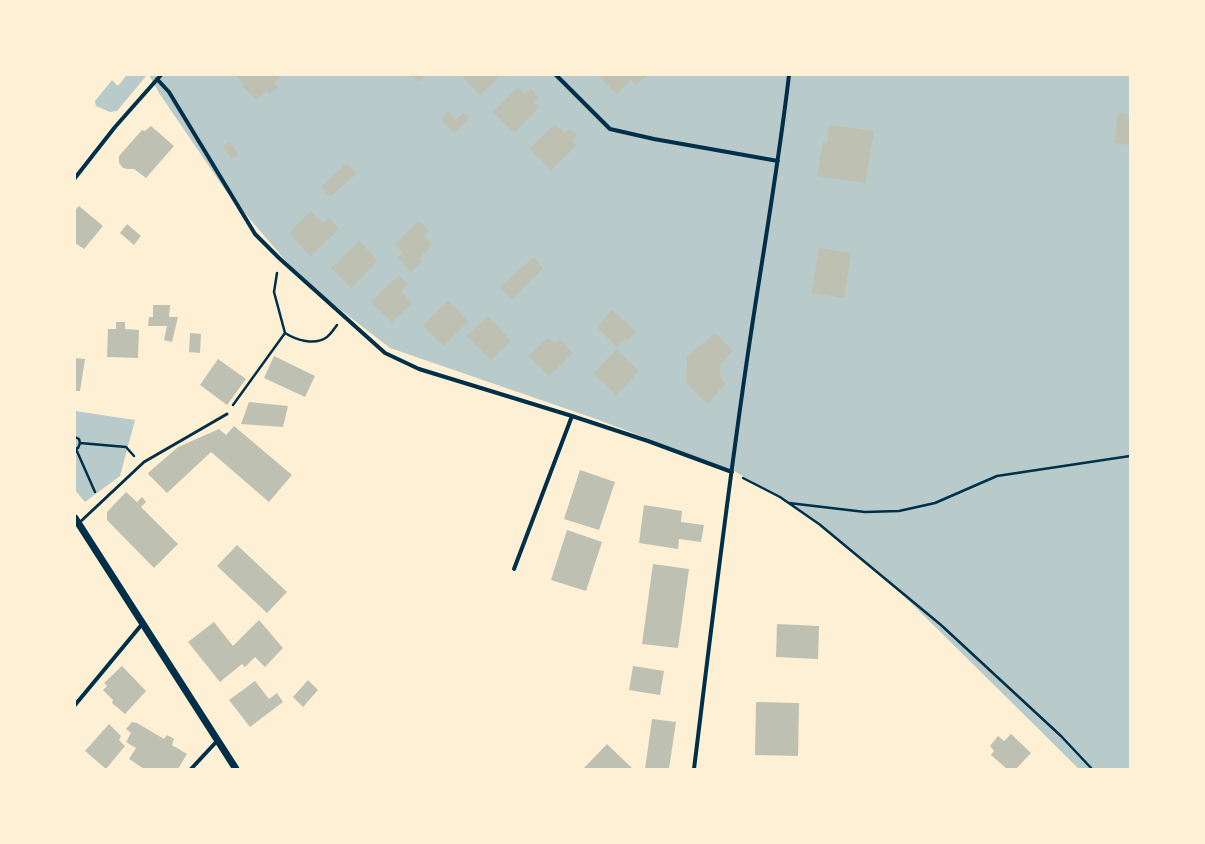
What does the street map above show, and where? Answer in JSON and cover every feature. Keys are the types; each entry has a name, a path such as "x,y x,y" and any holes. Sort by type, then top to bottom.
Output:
{"street":[{"path":"556,75 610,129 654,139 778,161"},
{"path":"694,769 732,472 751,334 778,161 789,75"},
{"path":"75,178 115,127 159,77 255,234 279,258 386,353 419,369 648,441 732,472"},
{"path":"514,569 572,416"},
{"path":"77,520 236,769"},
{"path":"75,705 143,623"},
{"path":"191,769 218,740"}],"lane":[{"path":"77,520 100,503 142,464 227,414"}],"path":[{"path":"279,258 274,292 285,333 296,339 317,341 327,337 344,317"},
{"path":"227,414 285,333"},
{"path":"75,437 79,439 80,443"},
{"path":"80,443 126,448 142,464"},
{"path":"80,443 76,449 100,503"},
{"path":"789,503 865,512 899,511 936,503 997,476 1130,456"},
{"path":"732,472 789,503 819,524 941,625 1061,736 1092,769"}],"shaded area":[{"path":"127,75 147,75 117,111 110,112 96,106 95,101 112,80 118,86"},
{"path":"149,75 1130,75 1130,769 1079,769 906,598 813,518 734,471 596,419 390,348 302,280 226,191 159,93"},
{"path":"75,411 135,420 120,476 85,502 75,490"}],"building":[{"path":"236,75 282,75 274,83 278,87 270,94 267,91 256,100 242,86 244,84"},
{"path":"411,75 426,75 418,82"},
{"path":"461,75 501,75 480,95"},
{"path":"597,75 647,75 636,85 631,80 617,94"},
{"path":"518,87 525,94 531,89 538,97 534,102 539,107 514,133 493,112"},
{"path":"448,112 456,120 464,113 469,118 454,133 441,119"},
{"path":"1118,113 1130,115 1130,145 1114,143"},
{"path":"555,124 565,133 569,129 577,135 572,141 577,145 551,170 529,149"},
{"path":"829,125 874,131 865,183 817,176 823,142 827,143"},
{"path":"151,126 174,146 146,178 134,169 123,168 119,163 119,156 142,130 145,131"},
{"path":"230,142 238,155 231,159 223,146"},
{"path":"347,163 356,174 330,197 321,187"},
{"path":"79,206 103,226 84,249 75,243 75,210"},
{"path":"311,211 323,223 329,218 339,229 310,256 289,233"},
{"path":"419,221 429,231 424,236 432,245 420,258 422,261 411,272 398,258 403,253 395,244"},
{"path":"127,224 141,236 134,245 120,233"},
{"path":"360,241 377,261 351,288 331,268"},
{"path":"819,248 851,253 844,298 812,293"},
{"path":"534,257 543,269 512,299 500,287"},
{"path":"399,275 408,284 401,291 412,303 392,322 371,302"},
{"path":"448,300 468,322 443,346 423,325"},
{"path":"153,305 170,305 169,317 178,317 172,342 164,340 167,326 148,326 149,317 153,317"},
{"path":"612,310 636,332 627,340 625,339 617,347 597,327"},
{"path":"488,316 511,341 491,360 467,336"},
{"path":"116,322 125,322 125,329 139,330 138,358 107,357 108,329 116,329"},
{"path":"190,333 201,334 200,353 189,352"},
{"path":"715,333 733,351 720,365 721,379 725,384 707,404 686,383 687,357"},
{"path":"548,338 554,343 560,339 573,353 549,376 528,356"},
{"path":"617,349 639,371 617,395 593,374"},
{"path":"274,356 315,376 305,397 264,378"},
{"path":"75,358 85,359 80,391 75,391"},
{"path":"218,359 246,379 227,405 200,385"},
{"path":"249,402 288,406 283,427 241,424"},
{"path":"234,426 292,475 269,502 211,452 167,493 149,475 148,473 178,447 219,429 226,435"},
{"path":"580,470 615,482 599,530 564,519"},
{"path":"126,492 137,502 142,497 146,502 141,507 178,544 154,568 107,520 107,512"},
{"path":"644,505 682,511 681,522 704,525 701,542 679,539 678,549 639,543"},
{"path":"567,530 602,542 586,591 551,580"},
{"path":"237,545 287,592 267,613 217,566"},
{"path":"653,564 689,569 678,648 642,644"},
{"path":"259,620 283,648 265,667 255,657 245,667 242,664 220,682 188,642 214,622 233,646"},
{"path":"777,624 819,626 818,659 776,657"},
{"path":"122,666 146,691 125,714 112,703 113,700 103,690 107,686 104,683"},
{"path":"633,666 664,671 660,695 629,690"},
{"path":"308,680 318,690 303,707 293,697"},
{"path":"255,681 269,699 277,693 283,702 250,727 229,700"},
{"path":"756,702 799,703 798,756 755,755"},
{"path":"652,719 676,722 669,769 645,769"},
{"path":"132,722 137,723 164,739 167,735 174,739 172,745 187,754 178,769 144,769 129,759 136,748 126,742 131,733 126,729"},
{"path":"109,724 121,736 119,740 125,746 106,769 85,751"},
{"path":"1011,734 1031,753 1016,769 1007,769 991,755 994,751 990,746 998,736 1004,741"},
{"path":"607,744 633,769 585,769 584,768"}]}
